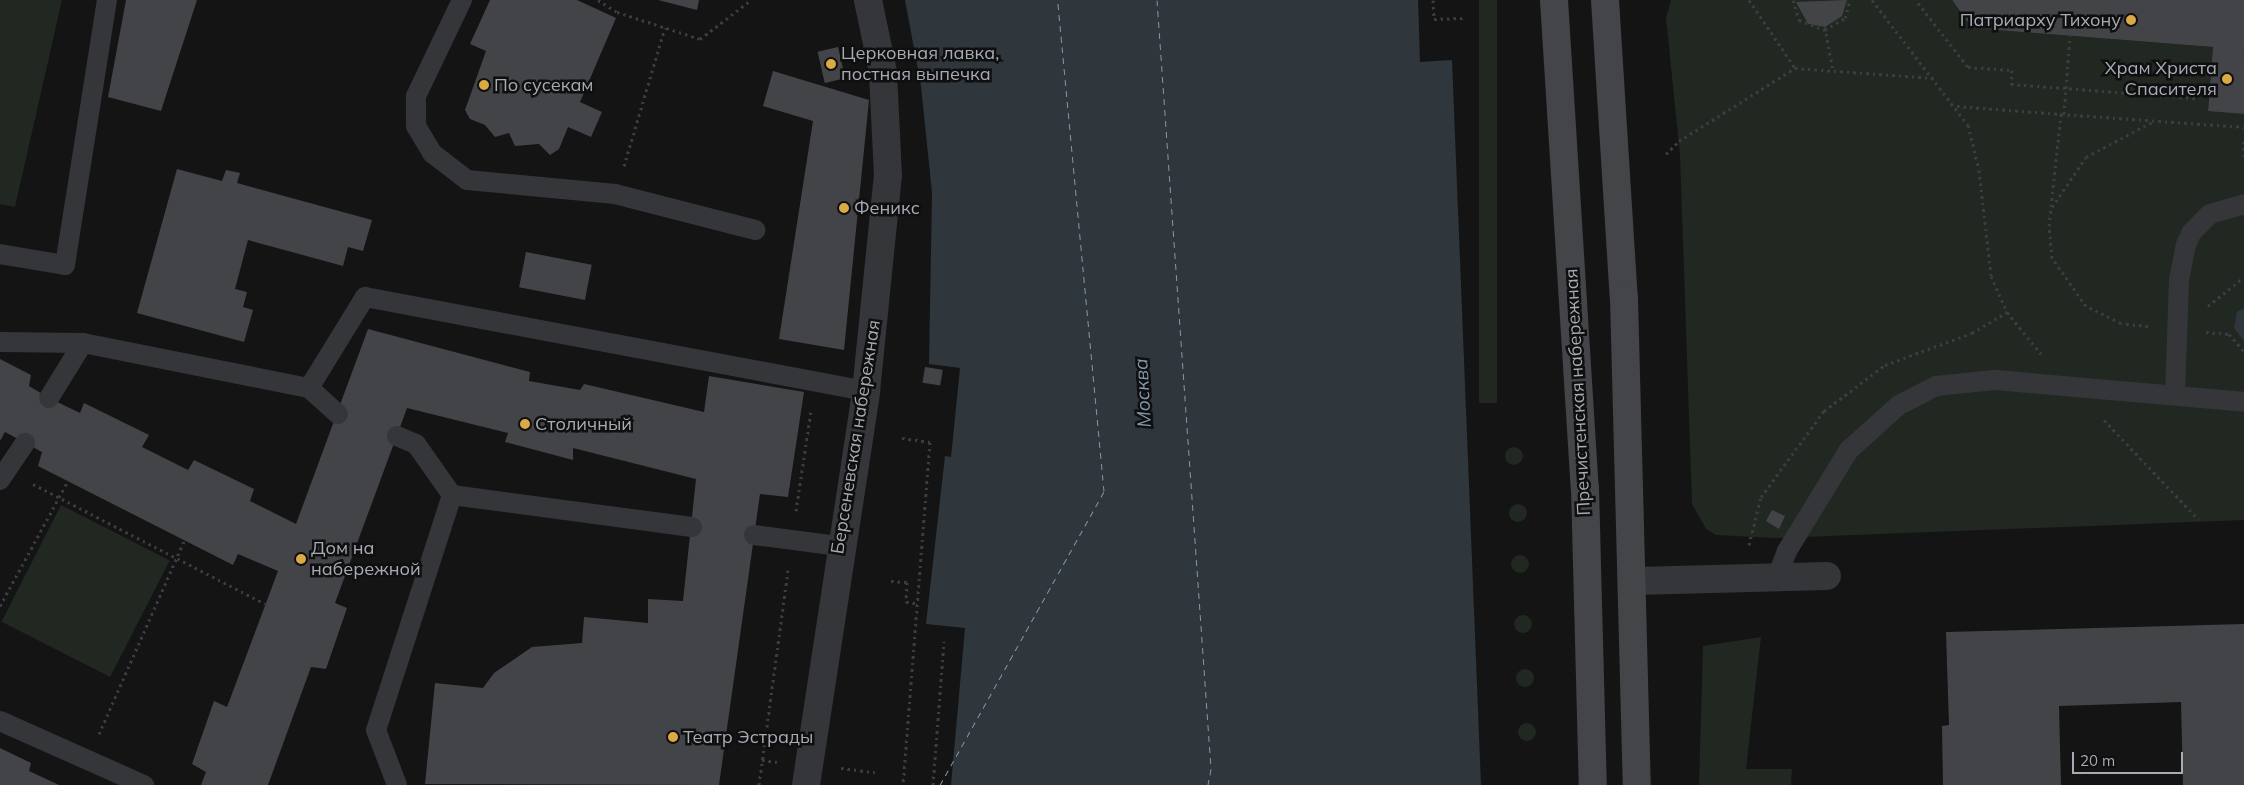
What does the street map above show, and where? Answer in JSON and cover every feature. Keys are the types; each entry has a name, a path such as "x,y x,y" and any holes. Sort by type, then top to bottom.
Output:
{"main road":[{"name":"Пречистенская набережная","path":"1554,0 1585,488 1593,785"},
{"path":"1605,0 1635,581 1637,785"}],"street":[{"name":"Берсеневская набережная","path":"806,785 839,546 866,391 888,176 884,82 868,0"},
{"path":"1635,581 1827,576"}],"lane":[{"path":"0,254 64,265 107,0"},
{"path":"462,0 416,96 416,126 432,153 467,180 615,194 755,230"},
{"path":"2175,395 2176,329 2182,256 2191,233 2210,214 2244,204"},
{"path":"309,388 365,297 866,391"},
{"path":"0,342 82,343 309,388 338,414"},
{"path":"49,398 82,343"},
{"path":"1777,577 1787,551 1849,450 1899,405 1936,386 1958,381 2073,386 2244,402"},
{"path":"397,436 416,444 452,495 692,527"},
{"path":"3,475 25,443"},
{"path":"397,785 376,730 452,495"},
{"path":"754,534 839,546"},
{"path":"0,721 86,762 144,785"}],"path":[{"path":"598,0 617,12 700,39 752,0"},
{"path":"1433,0 1434,19 1463,18"},
{"path":"1749,0 1795,68"},
{"path":"1794,0 1799,20 1825,29"},
{"path":"1825,29 1844,17 1850,0"},
{"path":"1873,0 1957,106 1975,147 1990,276 2019,330 2198,519"},
{"path":"1918,3 1968,66 2012,70 2011,84 2195,98"},
{"path":"615,194 666,28"},
{"path":"1825,29 1833,71"},
{"path":"2070,36 2066,88 2050,212 2052,258 2086,306 2121,323 2230,334 2244,351"},
{"path":"2244,52 2244,66"},
{"path":"1666,154 1679,141 1795,68 1934,78"},
{"path":"1957,106 2244,127"},
{"path":"2050,212 2060,190 2086,156 2154,121"},
{"path":"2244,141 2244,156"},
{"path":"2211,304 2244,277"},
{"path":"759,785 792,540 816,381"},
{"path":"902,438 930,442 903,785"},
{"path":"3,475 58,496 265,604"},
{"path":"0,606 58,496 68,481"},
{"path":"86,762 184,541"},
{"path":"891,581 907,582 906,602 917,603"},
{"path":"933,785 944,641"},
{"path":"762,760 783,763"},
{"path":"831,767 876,772"}],"shaded area":[{"path":"0,0 62,0 15,207 0,204"},
{"path":"1479,0 1497,0 1497,403 1479,403"},
{"path":"1671,0 1952,0 1972,28 2213,47 2208,110 2244,114 2244,520 1775,538 1716,535 1706,529 1692,504 1680,155 1666,18"},
{"path":"1514,447 1520,450 1523,456 1520,462 1514,465 1508,462 1505,456 1508,450"},
{"path":"1518,504 1524,507 1527,513 1524,519 1518,522 1512,519 1509,513 1512,507"},
{"path":"61,505 170,560 110,677 2,622"},
{"path":"1520,555 1526,558 1529,564 1526,570 1520,573 1514,570 1511,564 1514,558"},
{"path":"1523,615 1529,618 1532,624 1529,630 1523,633 1517,630 1514,624 1517,618"},
{"path":"1761,637 1746,769 1792,769 1791,785 1699,785 1703,646"},
{"path":"1525,669 1531,672 1534,678 1531,684 1525,687 1519,684 1516,678 1519,672"},
{"path":"1527,723 1533,726 1536,732 1533,738 1527,741 1521,738 1518,732 1521,726"}],"water":[{"name":"Москва","path":"905,0 1418,0 1420,62 1452,60 1481,785 951,785 965,628 926,624 945,456 951,457 960,368 929,364 932,193 921,86"},
{"path":"2244,308 2244,341 2234,328 2237,312"}],"building":[{"path":"126,0 197,0 161,111 108,97"},
{"path":"490,0 577,0 616,18 580,102 602,112 591,137 568,127 559,149 550,155 539,144 515,146 509,133 495,137 485,125 470,119 465,110 486,51 470,44"},
{"path":"658,0 699,0 697,10"},
{"path":"1847,0 1842,16 1825,27 1808,24 1796,2"},
{"name":"Храм Христа Спасителя","path":"1952,0 2244,0 2244,114 2208,111 2213,47 1972,28"},
{"name":"Церковная лавка, постная выпечка","path":"838,47 845,78 825,83 818,52"},
{"path":"773,71 869,100 844,350 779,339 813,121 763,106"},
{"path":"177,169 222,181 226,170 240,173 237,183 372,220 363,251 348,247 343,266 248,240 235,289 247,292 243,307 253,310 244,342 137,313"},
{"path":"526,252 592,265 585,300 519,287"},
{"name":"Дом на набережной","path":"368,329 530,372 529,381 580,390 584,384 704,412 709,376 804,392 788,497 760,494 719,785 425,784 435,683 483,688 494,673 532,647 582,643 584,617 648,623 648,599 683,601 696,479 573,448 573,460 505,442 508,433 407,408 335,603 347,608 326,669 311,667 268,785 201,785 206,772 192,764 214,701 227,707 278,571 238,554 233,565 38,466 42,452 5,432 0,441 0,359 31,375 29,386 49,398 80,413 84,403 149,435 142,447 188,470 194,460 254,489 250,501 296,524"},
{"path":"925,367 943,370 940,386 922,383"},
{"path":"1772,510 1785,516 1779,529 1766,521"},
{"path":"2244,624 2244,785 2183,785 2181,702 2059,706 2061,785 1943,785 1942,726 1949,725 1946,632"},
{"path":"0,748 31,763 29,771 59,785 0,785"}],"ferry route":[{"path":"940,785 1104,491 1058,0"},
{"path":"1157,0 1211,769 1208,785"}],"place":[{"name":"Патриарху Тихону","path":"2131,20"},
{"name":"Церковная лавка, постная выпечка","path":"831,64"},
{"name":"Храм Христа Спасителя","path":"2227,79"},
{"name":"По сусекам","path":"484,85"},
{"name":"Феникс","path":"844,208"},
{"name":"Столичный","path":"525,424"},
{"name":"Дом на набережной","path":"301,559"},
{"name":"Театр Эстрады","path":"673,737"}]}
